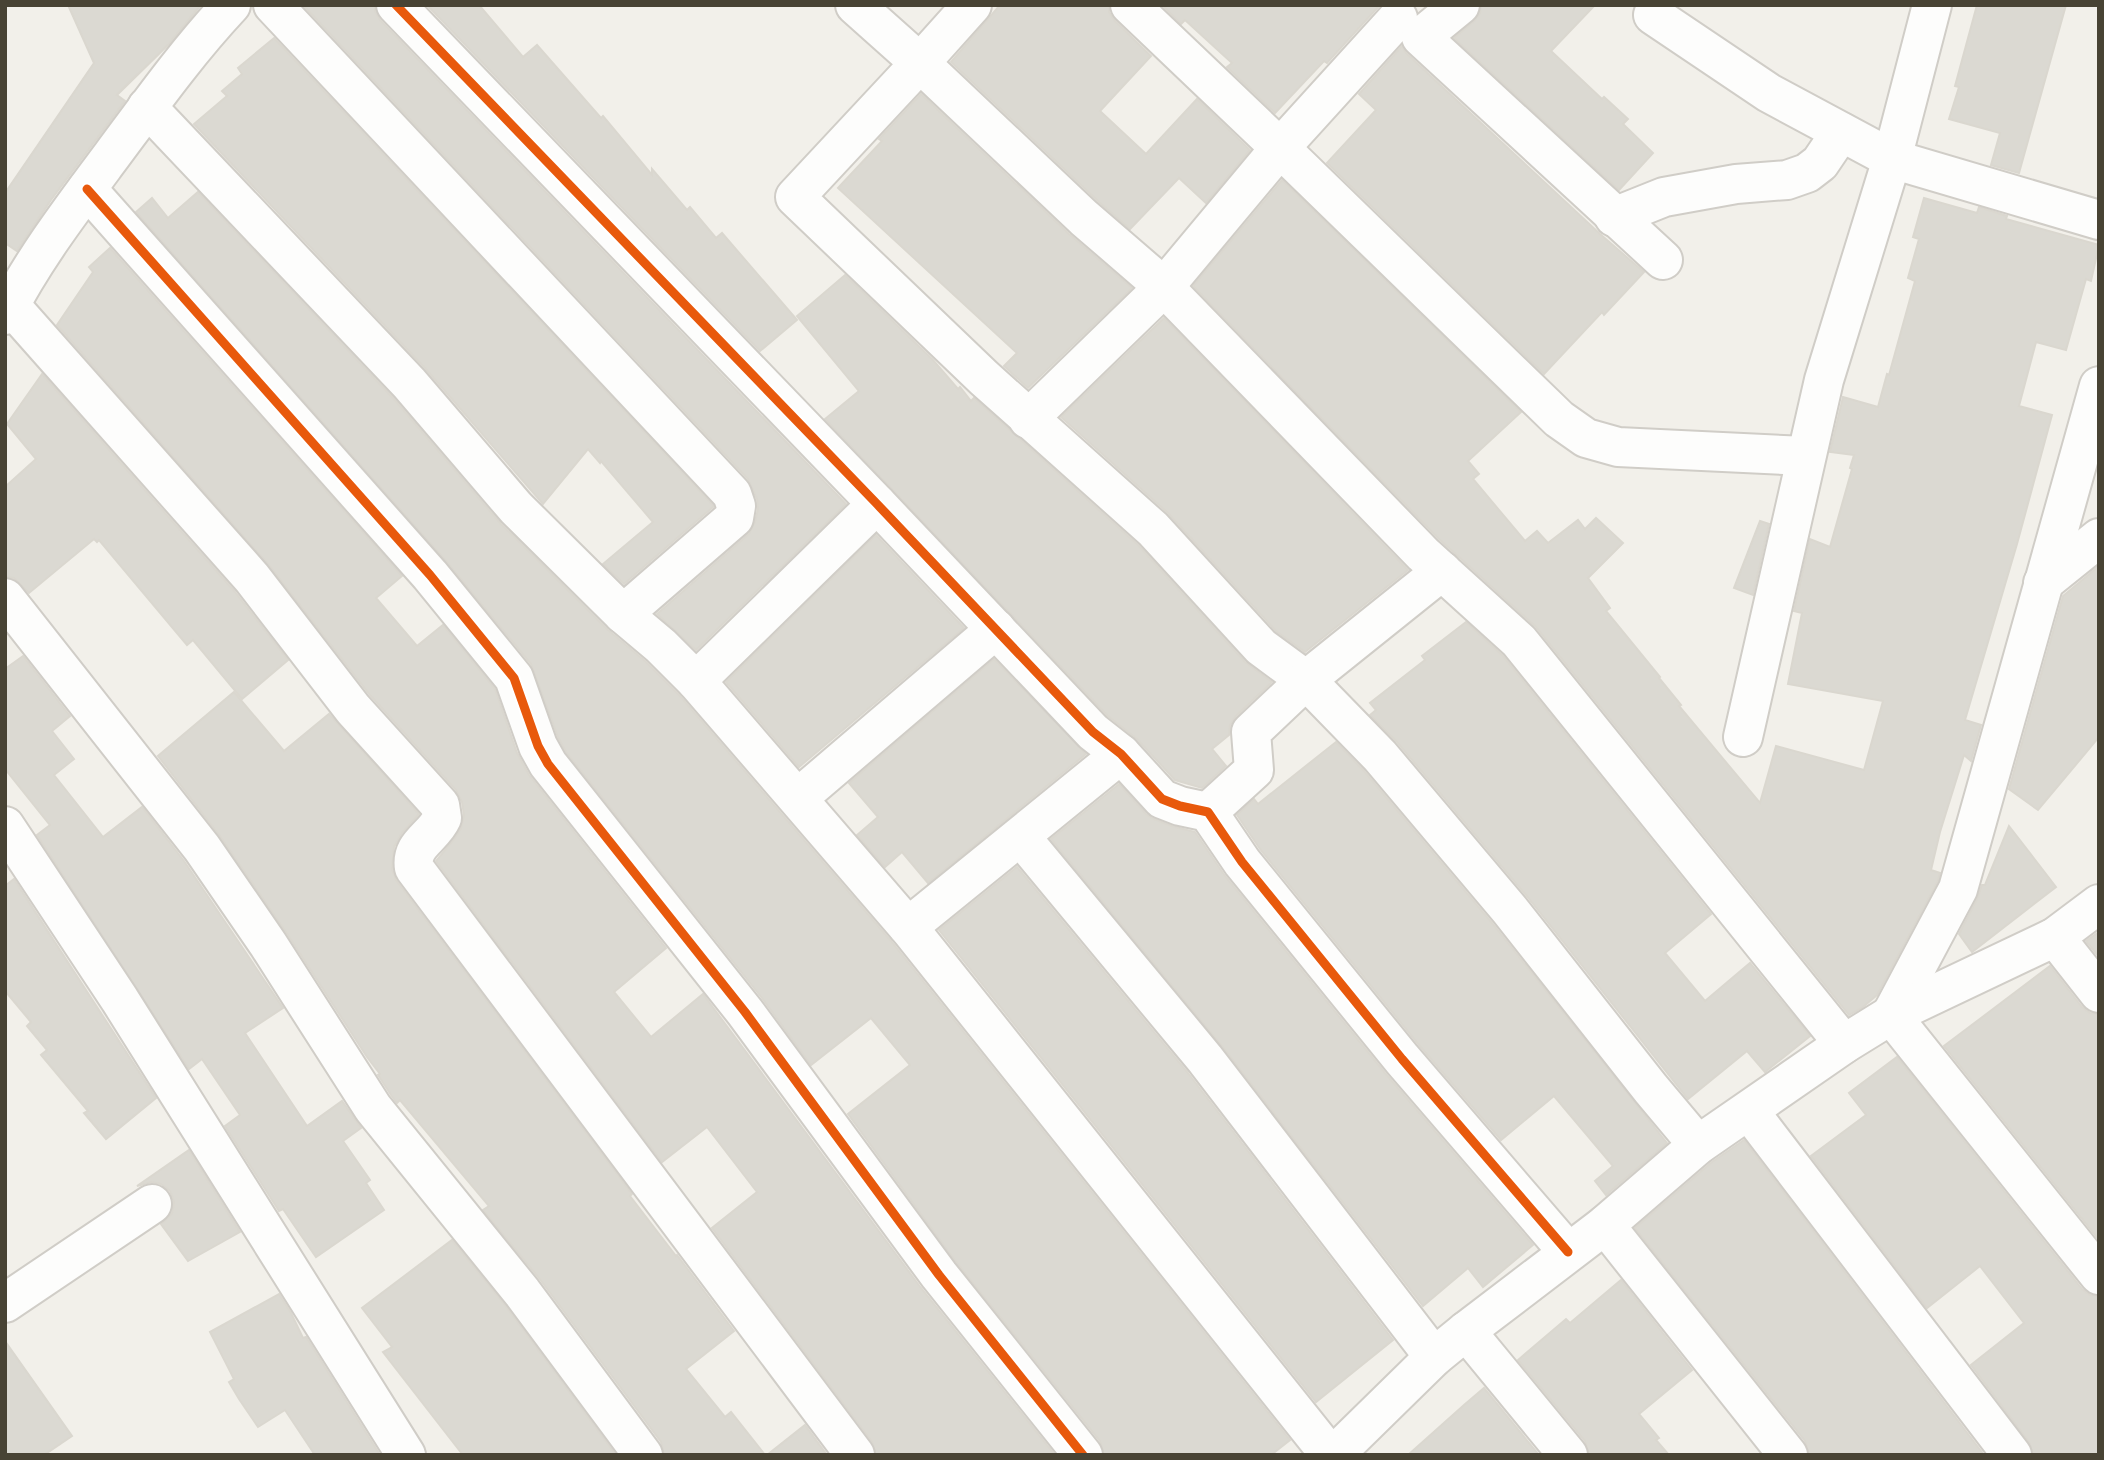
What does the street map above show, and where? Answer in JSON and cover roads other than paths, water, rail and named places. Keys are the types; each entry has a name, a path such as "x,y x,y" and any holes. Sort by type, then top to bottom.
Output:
{"street":[{"path":"231,5 147,107 87,189 25,278 8,310 252,579 353,709 440,805 442,818 434,832 415,850 412,860 414,868 855,1455"},
{"path":"273,5 732,494 736,506 734,518 623,614"},
{"path":"396,5 1093,732 1121,754 1162,799 1208,812 1241,862 1402,1059 1569,1252"},
{"path":"855,5 1084,218 1164,287 1413,545 1519,641 1844,1044"},
{"path":"972,5 795,197 1028,419 1153,529 1261,648 1306,680 1380,755 1509,909 1698,1146"},
{"path":"1130,5 1559,419 1586,438 1618,447 1806,456"},
{"path":"1028,419 1164,287 1280,148 1401,20 1460,5"},
{"path":"1743,737 1824,380 1892,159 1932,5"},
{"path":"1650,8 1769,93 1892,159 2099,220"},
{"path":"1401,20 1663,260"},
{"path":"147,107 409,383 516,508 623,614 661,646 696,681 908,927 1332,1455 1434,1357 1605,1225 1698,1146 1844,1044 1891,1015 2055,937 2099,904"},
{"path":"1614,217 1664,197 1736,184 1797,177 1820,163 1841,132"},
{"path":"87,189 430,575 514,678 538,746 548,764 745,1012 939,1275 1083,1455"},
{"path":"1891,1015 1958,889 2099,386"},
{"path":"696,681 877,504"},
{"path":"2043,583 2099,538"},
{"path":"1208,812 1254,770 1251,732 1306,680 1442,571"},
{"path":"5,598 202,848 268,944 373,1108 522,1292 643,1455"},
{"path":"798,798 996,629"},
{"path":"908,927 1121,754"},
{"path":"5,826 120,1000 406,1455"},
{"path":"1021,837 1205,1059 1434,1357"},
{"path":"2055,937 2099,993"},
{"path":"1891,1015 2099,1275"},
{"path":"1749,1111 2012,1455"},
{"path":"5,1303 152,1204"},
{"path":"1605,1225 1788,1455"},
{"path":"1466,1331 1568,1455"}]}
